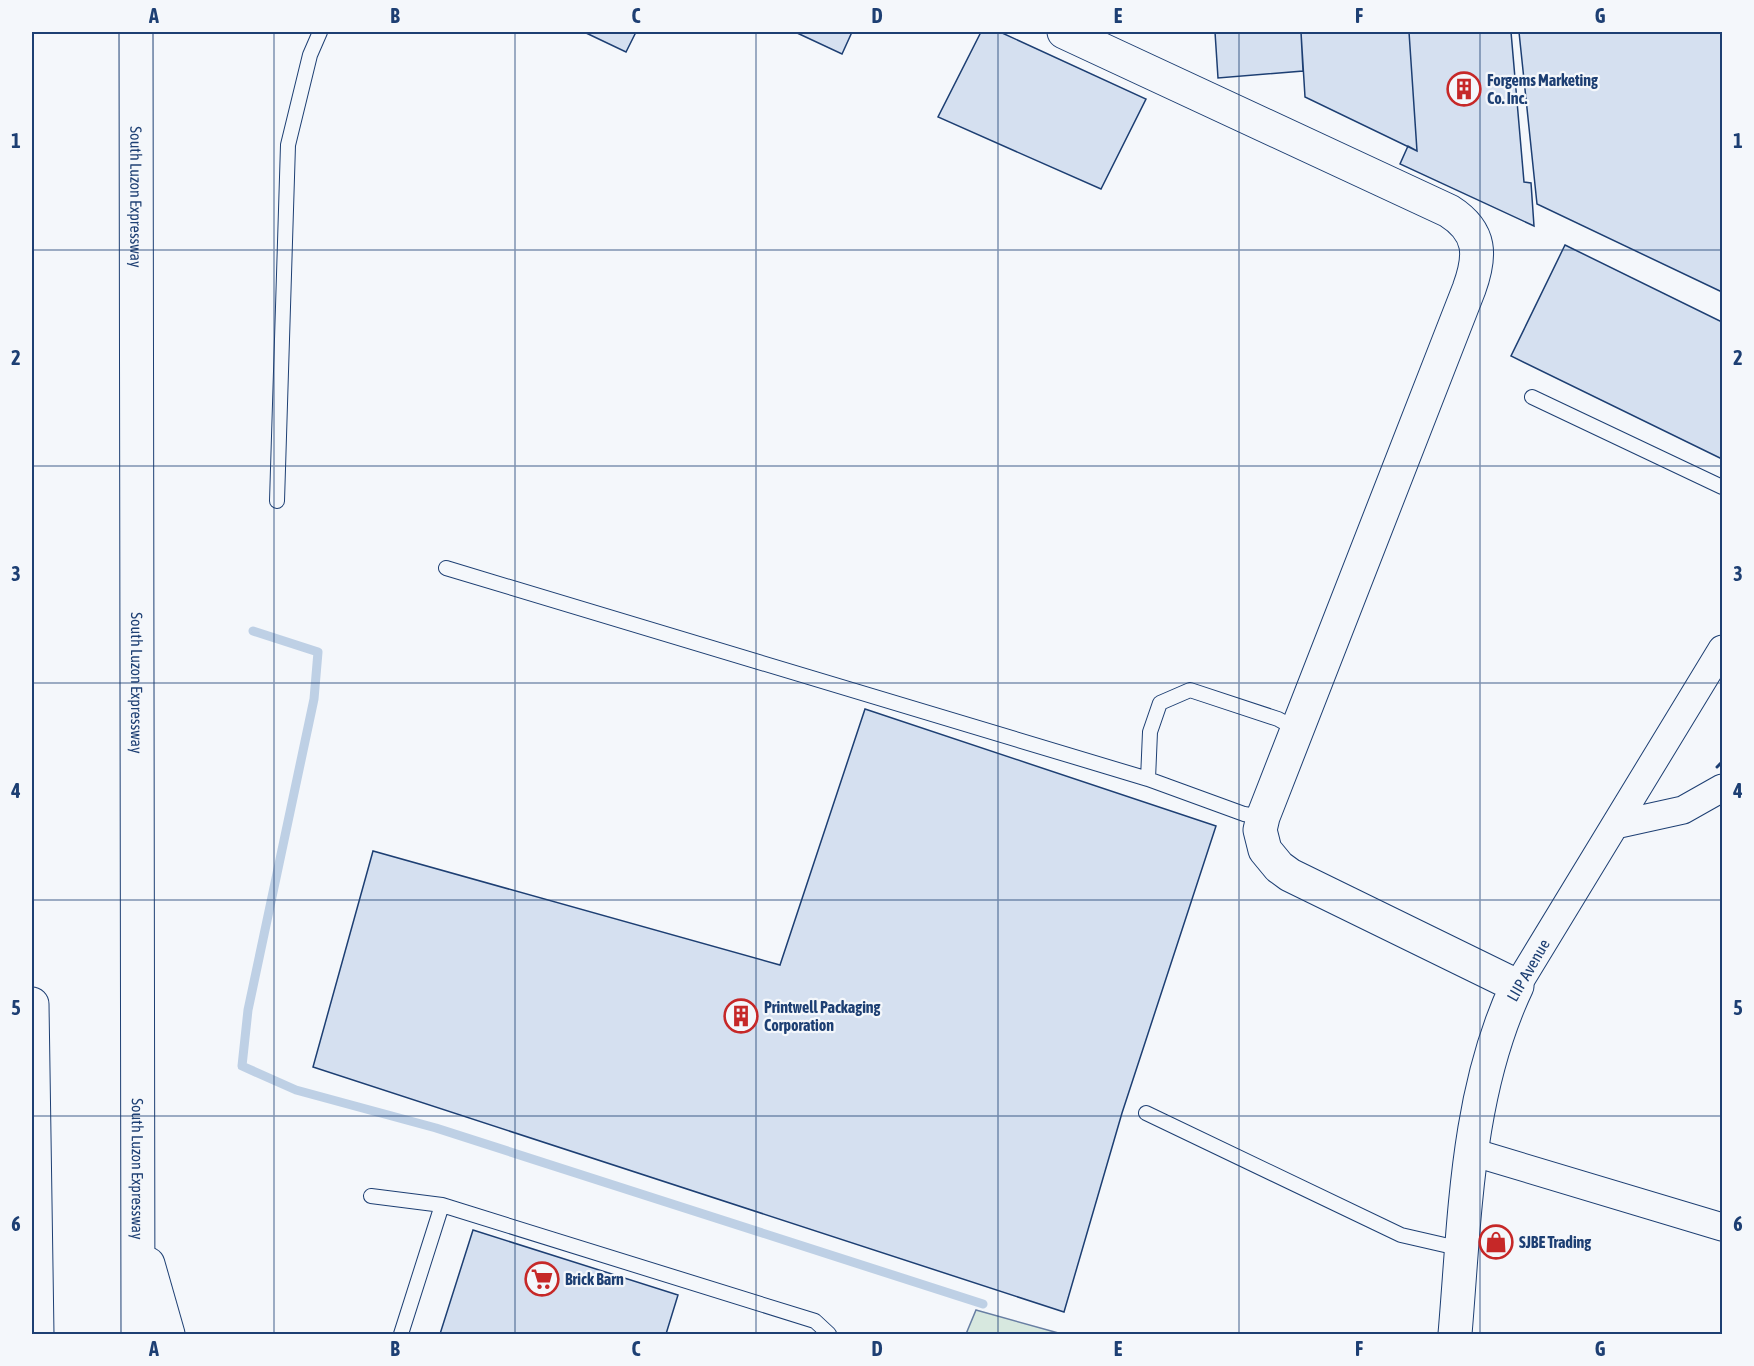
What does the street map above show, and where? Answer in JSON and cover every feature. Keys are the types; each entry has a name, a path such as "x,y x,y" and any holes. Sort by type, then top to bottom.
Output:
{"main road":[{"name":"South Luzon Expressway","path":"136,32 136,1220 138,1335"},
{"path":"1064,32 1449,211 1464,221 1476,242 1476,267 1469,289 1263,816 1260,830 1265,850 1279,867 1290,875 1516,986"},
{"name":"LIIP Avenue","path":"1455,1335 1472,1152 1491,1052 1516,986"},
{"path":"32,1004 37,1335"},
{"path":"136,1220 168,1335"}],"street":[{"name":"LIIP Avenue","path":"1516,986 1722,649"},
{"path":"1616,825 1683,810 1722,788"},
{"path":"1472,1152 1722,1227"}],"lane":[{"path":"277,501 288,145 310,55 320,32"},
{"path":"1532,397 1722,487"},
{"path":"446,568 1148,779 1244,814 1263,816"},
{"path":"1148,779 1150,732 1160,703 1190,690 1278,719 1298,730"},
{"path":"1146,1113 1401,1235 1462,1249"},
{"path":"371,1196 442,1205 815,1322 829,1335"},
{"path":"401,1335 442,1205"}],"shaded area":[{"path":"976,1310 1062,1334 966,1334"}],"building":[{"path":"584,32 636,32 626,52"},
{"path":"795,32 852,32 842,54"},
{"path":"981,32 1000,32 1146,99 1101,189 938,117"},
{"path":"1215,32 1301,32 1303,71 1218,78"},
{"path":"1301,32 1409,32 1417,151 1305,97"},
{"name":"Forgems Marketing Co. Inc.","path":"1409,32 1511,32 1524,182 1531,183 1534,226 1400,164 1408,146 1417,151"},
{"path":"1519,32 1722,32 1722,292 1537,204"},
{"path":"1565,245 1722,322 1722,459 1511,356"},
{"name":"Printwell Packaging Corporation","path":"865,709 1216,826 1122,1113 1064,1312 313,1067 373,851 780,965"},
{"name":"Brick Barn","path":"473,1230 678,1295 666,1334 440,1334"}],"waterway":[{"path":"253,631 318,652 314,699 248,1010 242,1066 296,1090 436,1128 983,1304"}],"wall":[{"path":"1717,767 1722,762"}],"place":[{"name":"Forgems Marketing Co. Inc.","path":"1464,89"},
{"name":"Printwell Packaging Corporation","path":"741,1016"},
{"name":"SJBE Trading","path":"1496,1242"},
{"name":"Brick Barn","path":"542,1279"}]}
